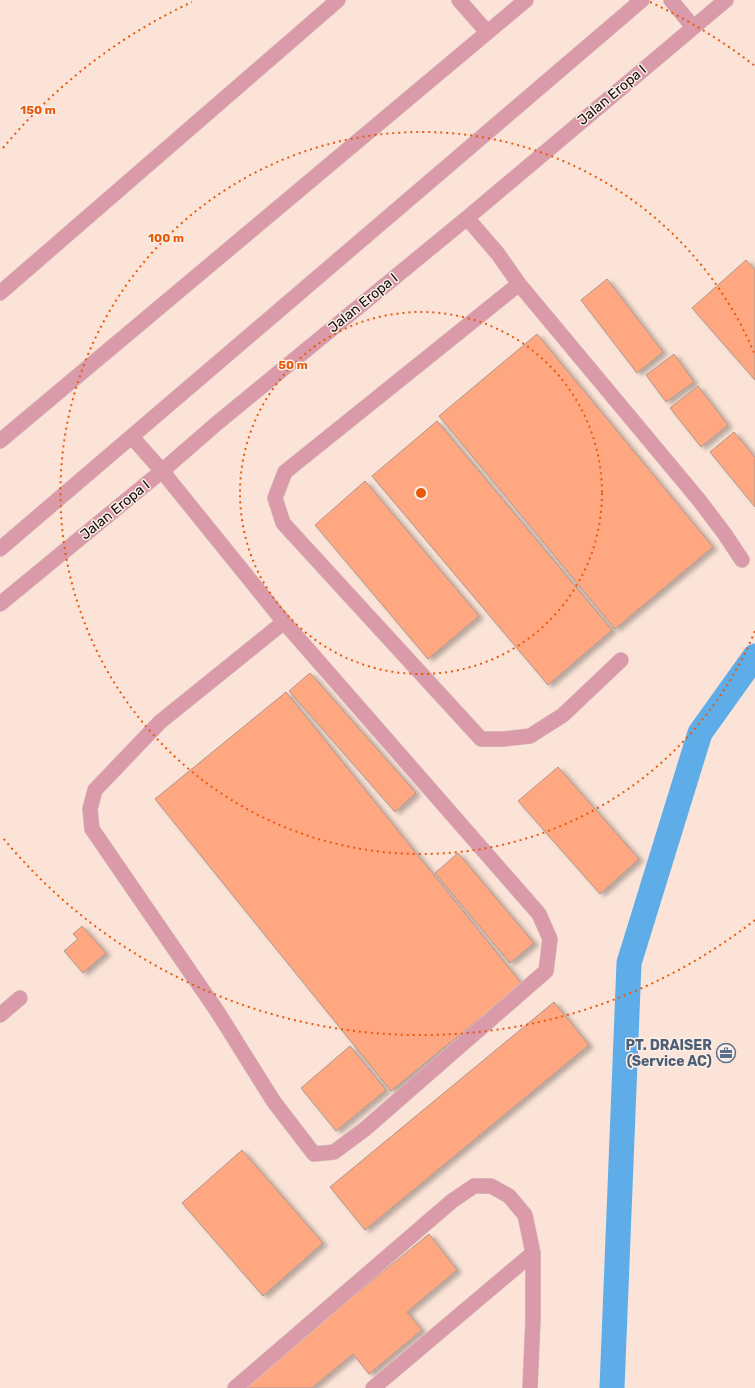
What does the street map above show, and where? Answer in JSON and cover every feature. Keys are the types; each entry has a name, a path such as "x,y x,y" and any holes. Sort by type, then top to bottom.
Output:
{"lane":[{"path":"0,293 338,0"},
{"path":"459,0 487,32"},
{"path":"0,441 526,0"},
{"path":"0,549 642,0"},
{"path":"671,0 693,27"},
{"name":"Jalan Eropa I","path":"0,604 467,218 726,0"},
{"path":"467,218 498,254 519,284 699,500 742,560"},
{"path":"519,284 285,472 275,498 283,523 481,739 504,739 530,736 563,716 622,660"},
{"path":"132,437 162,471 284,622 539,914 550,939 546,971 365,1129 334,1152 314,1154 274,1102 217,1011 92,829 90,809 95,790 160,722 284,622"},
{"path":"0,1015 20,998"},
{"path":"235,1388 452,1201 474,1186 491,1186 509,1196 525,1215 533,1253 533,1319 530,1388"},
{"path":"373,1388 533,1253"}],"shaded area":[{"path":"0,0 755,0 755,1388 0,1388"}],"building":[{"path":"746,260 755,270 755,380 692,308"},
{"path":"607,279 663,352 637,373 581,300"},
{"path":"537,334 713,547 615,629 439,416"},
{"path":"674,354 694,382 666,402 646,375"},
{"path":"698,386 728,425 701,447 670,408"},
{"path":"437,421 612,630 548,685 372,476"},
{"path":"734,432 755,457 755,507 710,452"},
{"path":"365,481 479,616 428,659 315,525"},
{"path":"310,673 416,793 395,812 289,691"},
{"path":"286,692 522,984 391,1091 155,799"},
{"path":"558,767 639,859 600,894 518,801"},
{"path":"458,853 534,943 510,963 435,873"},
{"path":"82,926 106,953 83,973 64,951 78,939 73,934"},
{"path":"554,1002 589,1045 365,1230 330,1187"},
{"path":"350,1046 386,1090 336,1131 301,1088"},
{"path":"242,1150 323,1243 263,1296 182,1203"},
{"path":"429,1234 457,1270 407,1312 422,1330 369,1374 353,1354 312,1388 241,1388"}],"waterway":[{"path":"612,1388 629,963 700,733 755,656"}],"place":[{"name":"PT. DRAISER (Service AC)","path":"726,1053"}]}
